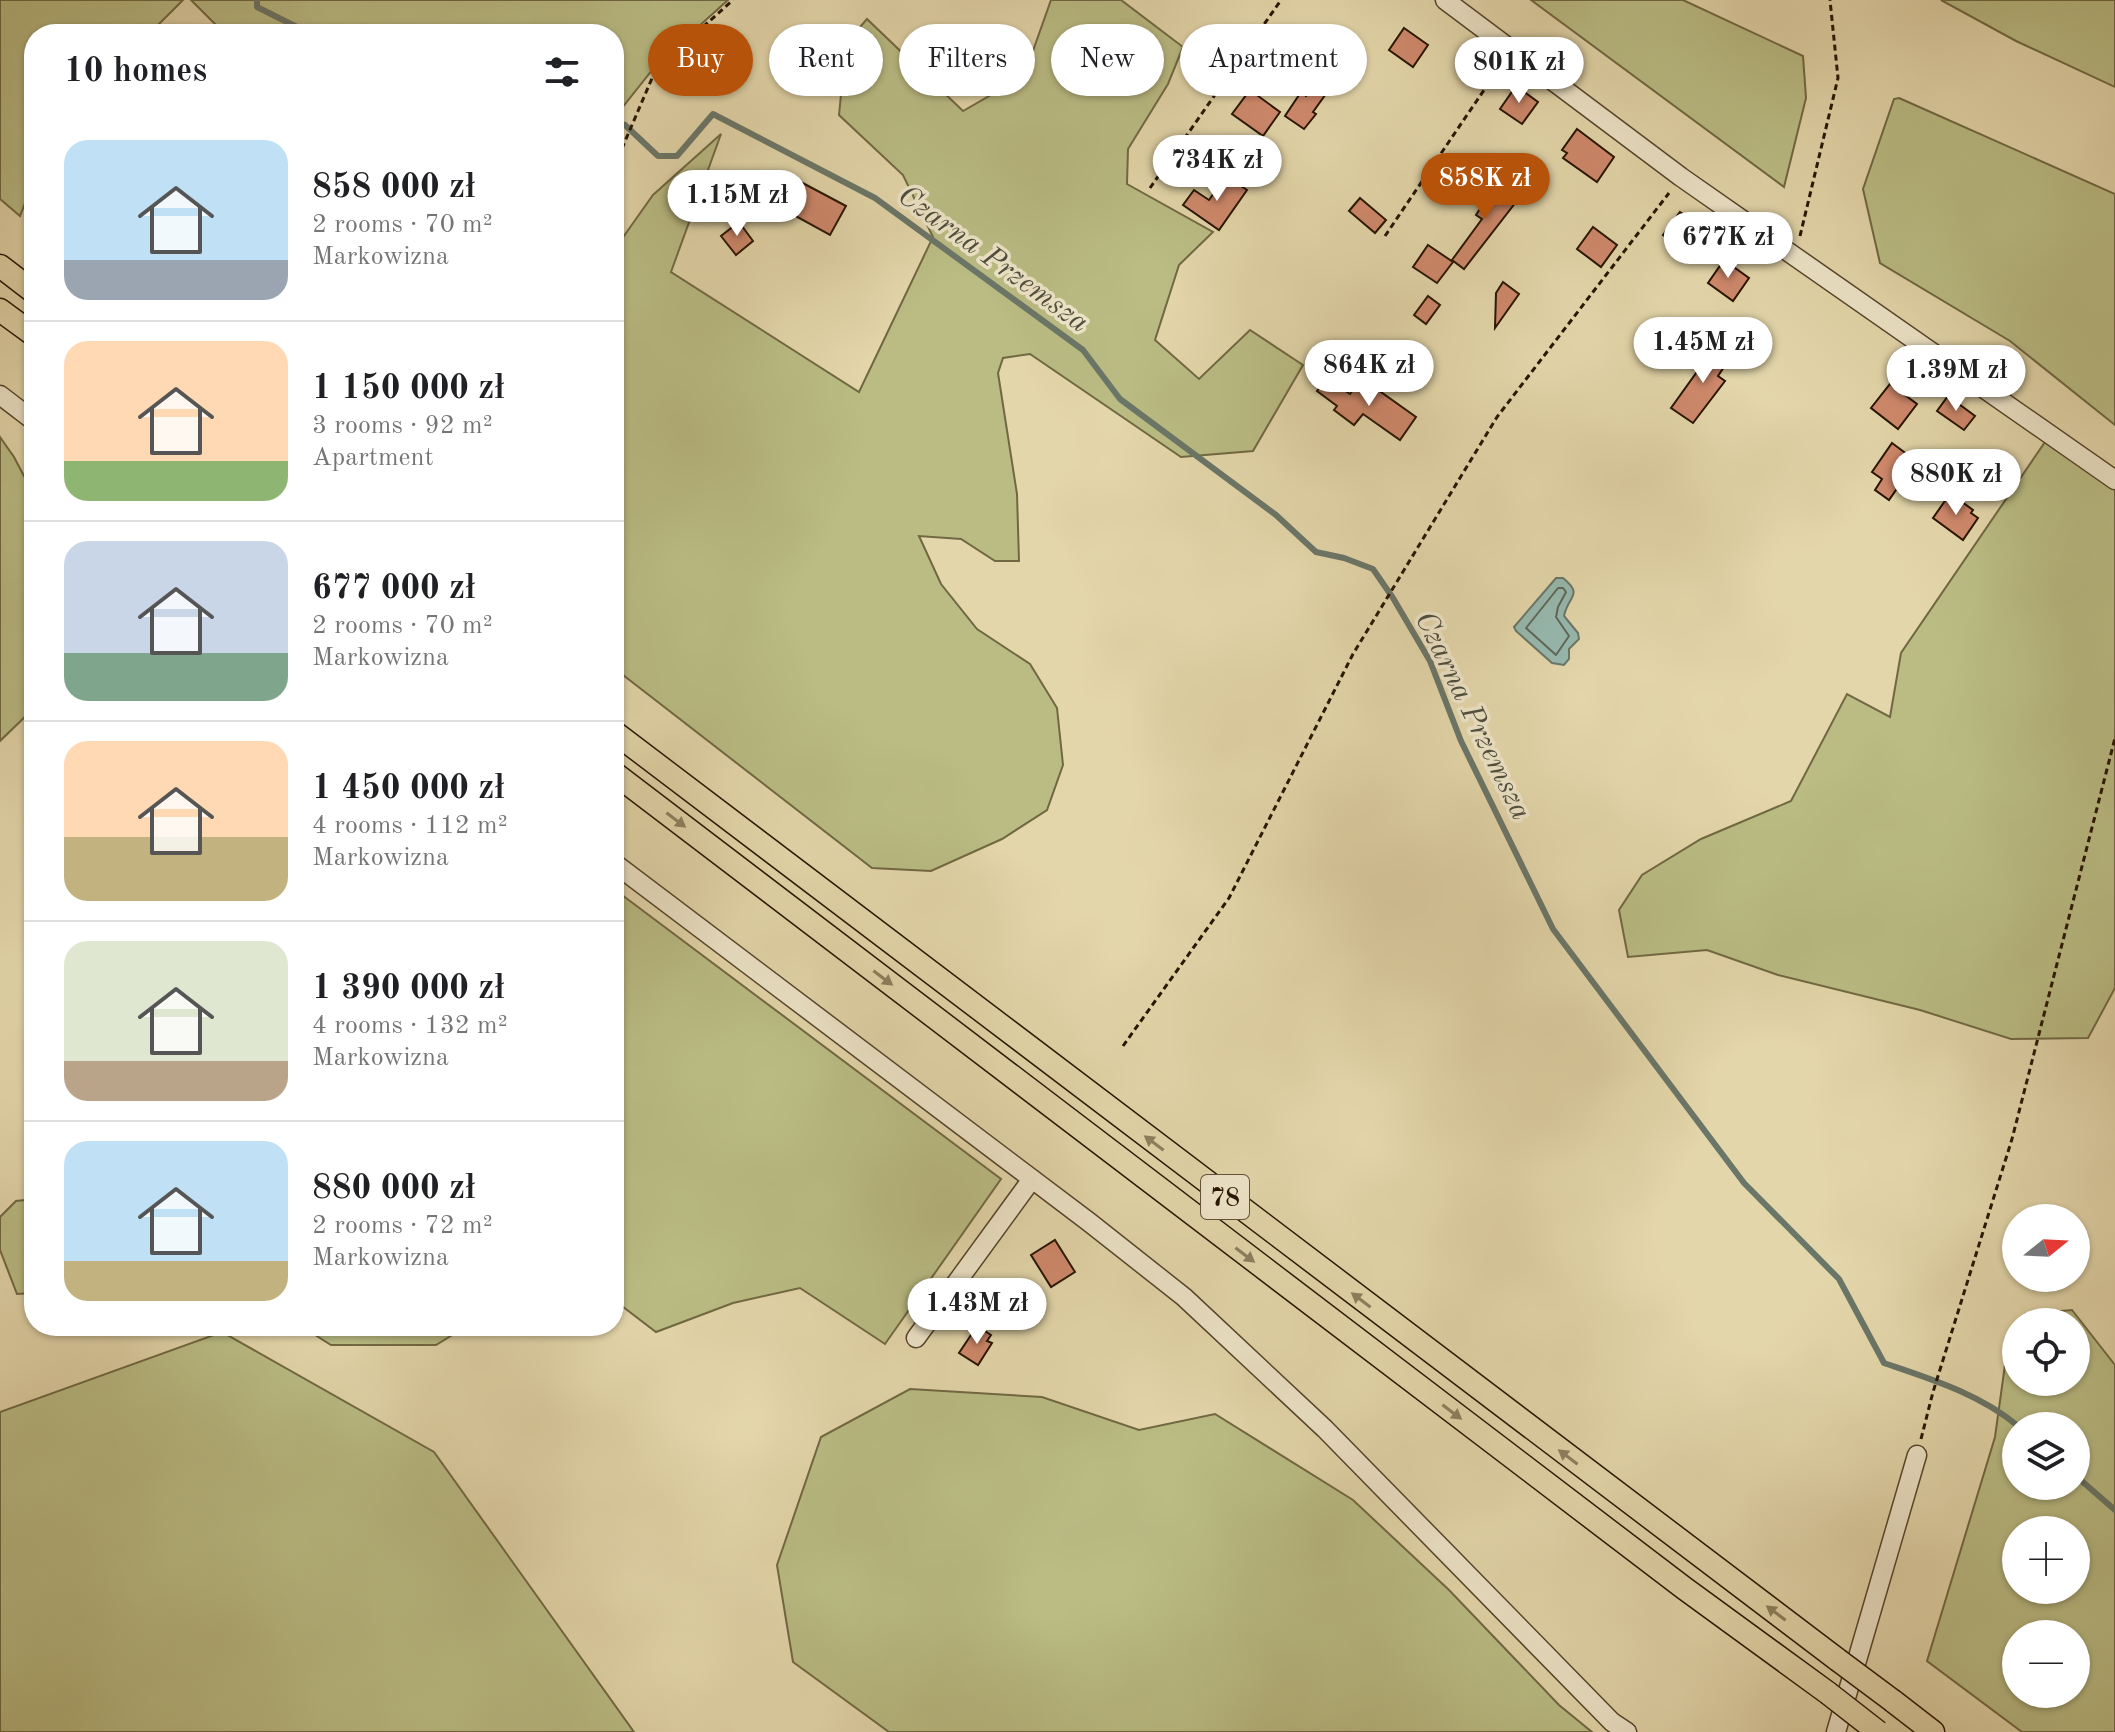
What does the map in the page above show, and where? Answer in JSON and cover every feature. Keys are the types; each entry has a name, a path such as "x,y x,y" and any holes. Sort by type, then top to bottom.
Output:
{"main road":[{"path":"0,266 24,284"},
{"path":"0,310 24,328"},
{"name":"78","path":"624,740 1933,1732"},
{"name":"78","path":"624,781 1672,1579 1878,1732"}],"street":[{"path":"1445,0 1681,177 2115,480"},
{"path":"0,395 24,413"},
{"path":"624,871 1184,1297 1325,1429 1532,1642 1612,1722 1627,1732"},
{"path":"916,1338 1032,1179"},
{"path":"1836,1732 1917,1455"}],"path":[{"path":"624,144 656,69 733,0"},
{"path":"1150,188 1281,0"},
{"path":"1796,256 1838,78 1830,0"},
{"path":"1385,236 1512,49"},
{"path":"1123,1046 1229,898 1353,654 1497,417 1681,177"},
{"path":"1917,1455 1939,1371 2012,1139 2115,738"}],"green space":[{"path":"0,0 183,0 159,24 24,24 24,206 20,216 0,199"},
{"path":"191,0 728,0 701,24 648,24 648,75 624,105 624,24 215,24"},
{"path":"1051,0 1121,0 1153,24 1051,24 1051,96 1161,96 1128,149 1127,184 1213,232 1179,265 1155,340 1199,379 1250,330 1303,365 1253,451 1181,457 1030,354 1003,358 998,373 1017,494 1019,561 995,561 961,539 919,536 941,584 977,629 1030,664 1057,708 1063,765 1047,810 1002,839 931,871 872,868 624,676 624,236 653,195 721,134 671,272 859,392 933,237 903,175 839,115 841,96 883,96 883,34 899,50 899,96 947,96 963,111 989,96 1035,96 1035,45"},
{"path":"1531,0 1683,0 1803,56 1806,98 1784,187"},
{"path":"1941,0 2115,0 2115,87 2016,41"},
{"path":"1164,33 1180,45 1180,54 1164,90"},
{"path":"1899,98 2115,194 2115,425 2010,341 1880,263 1863,189 1894,99"},
{"path":"0,437 24,476 24,718 0,741"},
{"path":"2045,442 2115,480 2115,988 2088,1038 2011,1039 1920,1010 1778,975 1707,950 1628,957 1619,910 1642,875 1701,839 1791,801 1847,694 1890,717 1901,653"},
{"path":"624,896 1001,1179 885,1344 800,1288 733,1303 656,1332 624,1308"},
{"path":"24,1200 24,1294 17,1294 0,1250 0,1217 16,1201"},
{"path":"2090,1333 2115,1365 2115,1732 2022,1732 1927,1661 1995,1437 2002,1386 2002,1396 2090,1396"},
{"path":"211,1336 229,1336 434,1452 634,1732 0,1732 0,1412"},
{"path":"317,1336 451,1336 436,1345 331,1345"},
{"path":"910,1389 1042,1397 1139,1430 1215,1414 1353,1500 1449,1590 1559,1705 1592,1732 889,1732 793,1662 777,1565 821,1437"}],"water":[{"path":"1556,578 1563,578 1573,588 1573,596 1564,616 1578,633 1579,639 1569,649 1569,659 1564,665 1552,663 1514,627"}],"building":[{"path":"1404,28 1428,45 1413,67 1389,50"},
{"path":"1516,86 1538,102 1522,124 1500,109"},
{"path":"1246,96 1258,96 1280,112 1263,136 1232,114"},
{"path":"1298,96 1324,96 1304,129 1285,116"},
{"path":"1577,129 1614,157 1597,182 1563,158 1567,153 1562,150"},
{"path":"1226,176 1247,190 1219,230 1183,205 1194,190 1209,200"},
{"path":"1486,179 1516,202 1464,269 1452,260 1482,219 1476,215 1485,201 1475,195"},
{"path":"797,180 846,206 830,235 781,208"},
{"path":"1360,198 1386,220 1375,233 1349,211"},
{"path":"1680,212 1709,233 1690,262 1675,251 1678,246 1663,235"},
{"path":"739,222 753,241 736,255 721,236"},
{"path":"1593,227 1617,245 1601,267 1577,249"},
{"path":"1428,245 1453,262 1437,283 1413,267"},
{"path":"1724,260 1749,278 1733,301 1708,283"},
{"path":"1503,282 1519,294 1495,328 1496,293"},
{"path":"1428,296 1440,305 1426,324 1414,315"},
{"path":"1717,344 1732,355 1718,376 1725,381 1693,423 1671,408"},
{"path":"1326,378 1350,394 1357,385 1366,392 1371,385 1416,417 1400,440 1363,414 1354,425 1334,410 1337,406 1317,391"},
{"path":"1890,384 1917,404 1898,429 1871,408"},
{"path":"1948,396 1975,416 1964,430 1937,411"},
{"path":"1892,443 1916,461 1889,500 1875,490 1882,479 1872,472"},
{"path":"1954,496 1973,510 1971,513 1978,518 1963,540 1933,518 1947,498 1951,500"},
{"path":"1055,1240 1075,1272 1051,1287 1031,1255"},
{"path":"977,1326 991,1335 987,1341 992,1343 978,1365 959,1353"}],"waterway":[{"name":"Czarna Przemsza","path":"257,0 257,7 291,24"},
{"name":"Czarna Przemsza","path":"624,125 658,156 677,156 713,114 875,198 1083,350 1120,399 1276,515 1316,552 1373,569 1430,661 1461,741 1553,929 1744,1183 1839,1279 1884,1363 1971,1396 2002,1414"},
{"name":"Czarna Przemsza","path":"2090,1488 2115,1510"}]}
